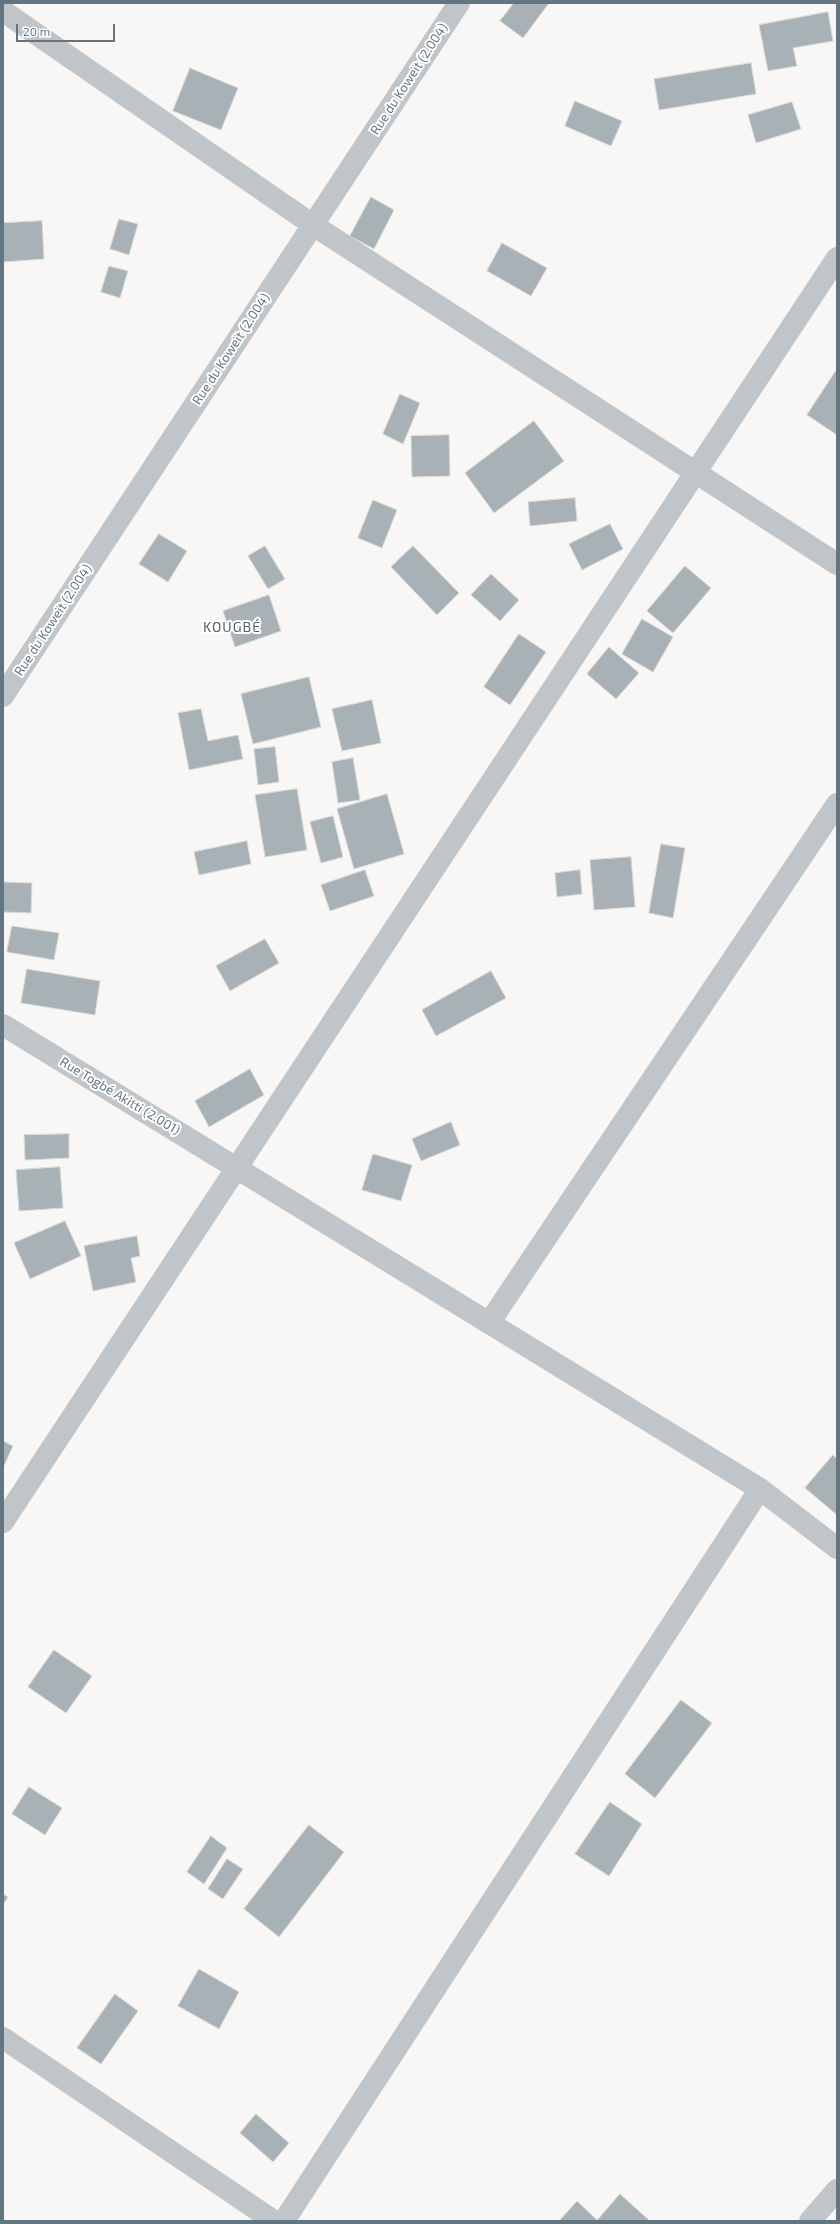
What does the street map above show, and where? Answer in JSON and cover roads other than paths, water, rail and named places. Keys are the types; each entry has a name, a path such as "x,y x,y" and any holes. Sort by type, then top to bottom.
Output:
{"street":[{"name":"Rue du Koweït (2.004)","path":"3,696 459,3"},
{"path":"3,11 313,225 837,564"},
{"path":"3,1522 837,258"},
{"path":"489,1323 837,804"},
{"name":"Rue Togbé Akitti (2.001)","path":"3,1025 237,1167 760,1489 837,1548"},
{"path":"284,2221 760,1489"},
{"path":"3,2038 274,2221"},
{"path":"810,2221 837,2190"}],"district":[{"name":"KOUGBÉ","path":"232,627"}]}
